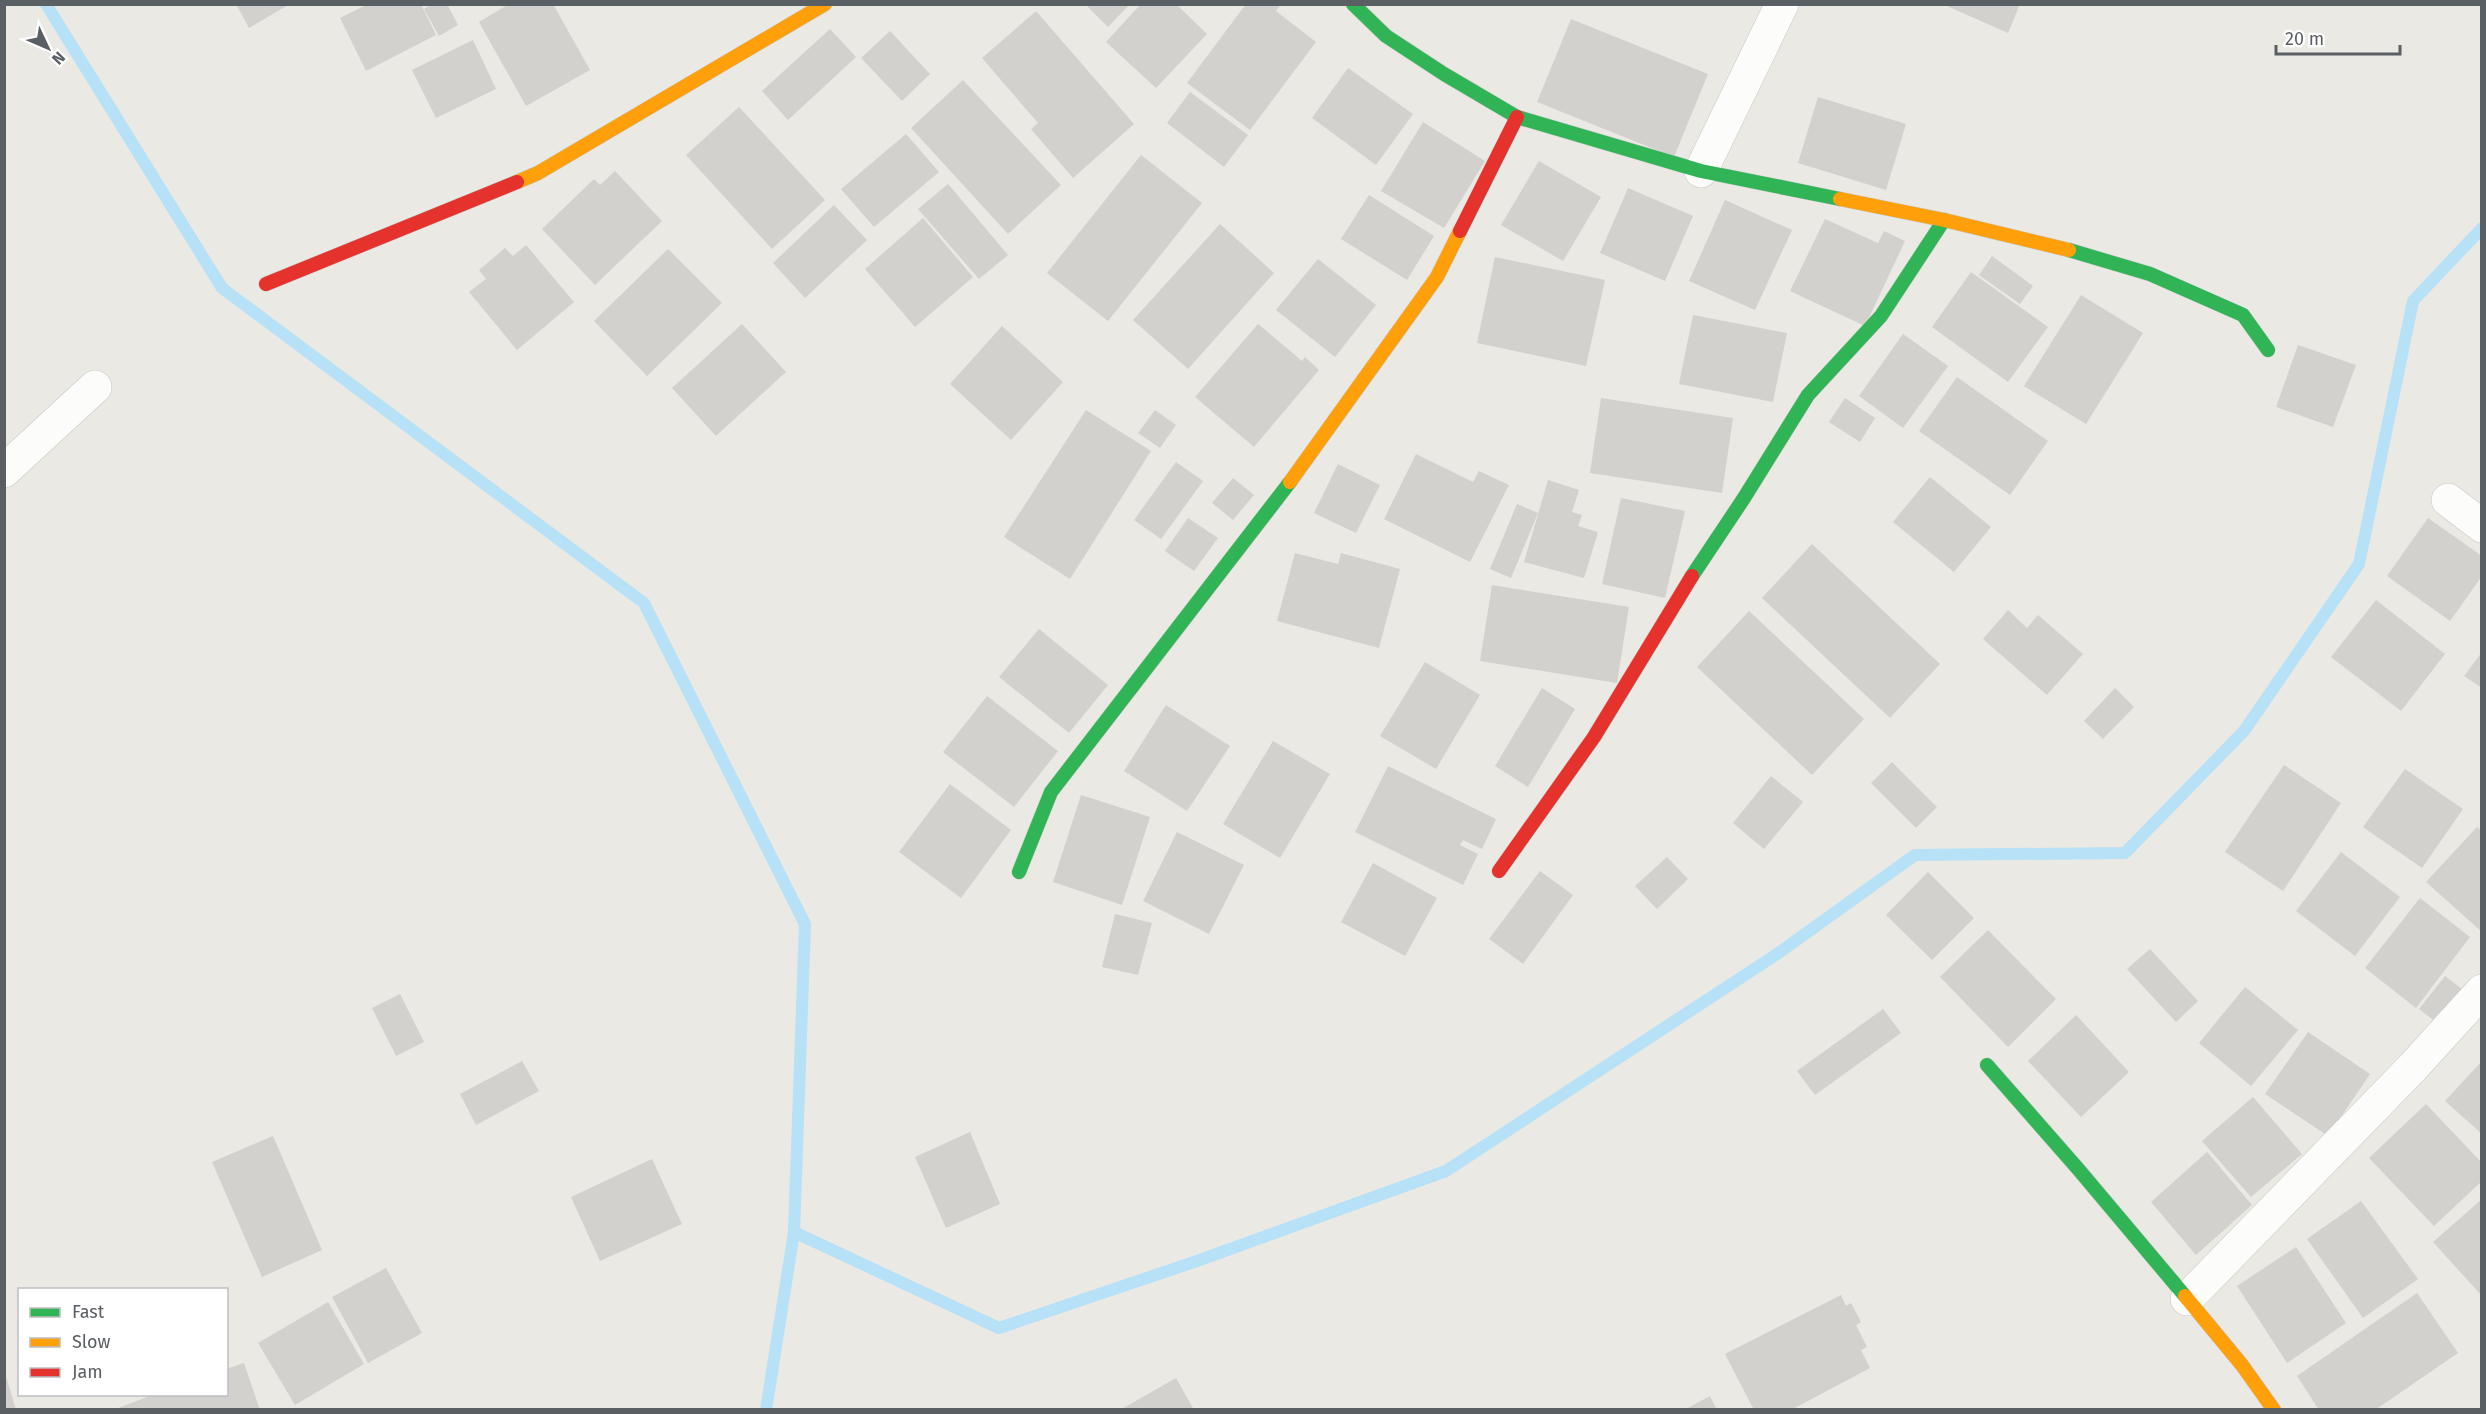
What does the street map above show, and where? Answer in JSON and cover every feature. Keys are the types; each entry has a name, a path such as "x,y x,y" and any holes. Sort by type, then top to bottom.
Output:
{"street":[{"path":"266,284 538,173 825,4"},
{"path":"1353,4 1386,36 1444,74 1518,117 1701,171 1944,220 2056,246 2150,274 2243,315 2268,350"},
{"path":"1701,171 1782,4"},
{"path":"1019,872 1050,792 1307,459 1437,277 1518,117"},
{"path":"1499,871 1594,736 1694,572 1808,395 1881,315 1944,220"},
{"path":"4,471 95,387"},
{"path":"2448,500 2481,526"},
{"path":"2187,1299 2413,1066 2481,991"},
{"path":"1987,1065 2079,1170 2242,1365 2274,1410"}],"building":[{"path":"236,4 290,4 249,28"},
{"path":"368,4 421,4 436,35 366,71 340,18"},
{"path":"432,4 447,4 458,25 439,36 424,9"},
{"path":"509,4 553,4 590,70 526,106 479,22"},
{"path":"1085,4 1130,4 1108,27"},
{"path":"1141,4 1176,4 1207,34 1156,88 1106,42"},
{"path":"1246,4 1281,4 1276,11 1316,42 1250,130 1187,83"},
{"path":"1948,4 2020,4 2008,33 1947,6"},
{"path":"1036,11 1134,124 1073,178 1031,129 1038,123 982,58"},
{"path":"1571,19 1708,74 1674,157 1537,102"},
{"path":"830,29 856,57 788,120 762,91"},
{"path":"890,31 930,74 902,101 861,58"},
{"path":"473,40 496,89 436,118 412,70"},
{"path":"1348,68 1413,114 1376,165 1312,118"},
{"path":"963,80 1061,185 1008,234 911,128"},
{"path":"1190,92 1248,135 1224,167 1167,123"},
{"path":"1818,97 1906,124 1886,190 1798,163"},
{"path":"739,107 825,200 772,249 686,155"},
{"path":"1423,122 1485,161 1444,228 1381,191"},
{"path":"906,134 939,172 874,227 841,189"},
{"path":"1141,155 1202,203 1108,321 1047,273"},
{"path":"1539,161 1601,197 1563,261 1501,225"},
{"path":"615,171 662,221 595,285 542,229 594,179 600,185"},
{"path":"948,184 1008,255 979,279 918,209"},
{"path":"1628,188 1693,216 1665,281 1600,253"},
{"path":"1369,195 1434,236 1407,280 1341,239"},
{"path":"1725,200 1792,230 1755,310 1689,281"},
{"path":"834,205 867,240 805,298 773,263"},
{"path":"923,218 973,277 915,327 865,269"},
{"path":"1825,219 1878,243 1884,231 1905,241 1865,326 1790,291"},
{"path":"1220,224 1274,273 1188,369 1133,320"},
{"path":"526,245 574,302 517,350 469,292 486,279 479,270 505,248 513,256"},
{"path":"668,249 722,303 647,376 594,321"},
{"path":"1992,256 2033,286 2020,304 1979,275"},
{"path":"1495,257 1605,280 1586,366 1477,343"},
{"path":"1318,259 1376,305 1335,357 1276,310"},
{"path":"1971,272 2048,327 2008,382 1932,327"},
{"path":"2081,295 2143,333 2086,424 2024,386"},
{"path":"1693,315 1787,333 1773,402 1679,384"},
{"path":"742,324 786,372 716,436 672,388"},
{"path":"1258,324 1302,361 1305,357 1319,370 1254,447 1195,397"},
{"path":"1002,326 1063,382 1011,440 950,384"},
{"path":"1903,334 1948,366 1903,428 1859,396"},
{"path":"2298,345 2356,365 2333,427 2276,407"},
{"path":"1957,377 2048,441 2010,495 1919,431"},
{"path":"1601,398 1733,418 1722,493 1590,473"},
{"path":"1845,398 1875,418 1860,442 1829,422"},
{"path":"1086,410 1151,451 1070,579 1004,537"},
{"path":"1155,410 1176,425 1160,448 1138,433"},
{"path":"1416,454 1473,482 1479,471 1509,485 1470,562 1384,519"},
{"path":"1176,462 1203,481 1161,539 1134,520"},
{"path":"1338,464 1380,485 1356,533 1314,513"},
{"path":"1930,477 1991,527 1954,572 1893,522"},
{"path":"1233,478 1254,495 1233,520 1212,503"},
{"path":"1548,480 1579,490 1572,512 1582,515 1578,526 1598,532 1584,578 1524,562"},
{"path":"1621,498 1685,511 1665,598 1602,584"},
{"path":"1517,504 1538,513 1511,578 1490,569"},
{"path":"1188,518 1218,538 1194,571 1165,551"},
{"path":"2428,518 2482,556 2482,576 2450,621 2387,576"},
{"path":"1812,544 1940,664 1890,718 1762,598"},
{"path":"1295,553 1338,564 1341,553 1400,569 1379,648 1277,621"},
{"path":"1492,585 1629,607 1617,683 1480,661"},
{"path":"2376,600 2445,654 2401,711 2331,657"},
{"path":"2008,610 2027,628 2038,615 2083,654 2047,695 1983,639"},
{"path":"1749,611 1864,719 1812,775 1697,667"},
{"path":"1039,629 1108,685 1069,733 999,677"},
{"path":"2482,652 2482,688 2464,676"},
{"path":"1425,662 1480,695 1436,769 1380,736"},
{"path":"1542,688 1575,709 1528,787 1495,766"},
{"path":"2115,688 2134,707 2103,739 2084,721"},
{"path":"987,696 1058,751 1014,807 943,752"},
{"path":"1166,705 1230,746 1187,811 1124,771"},
{"path":"1273,741 1330,774 1280,858 1223,824"},
{"path":"1892,762 1937,807 1916,828 1871,783"},
{"path":"2284,765 2341,803 2283,891 2225,852"},
{"path":"1388,766 1496,819 1482,849 1463,840 1460,845 1478,854 1463,885 1355,832"},
{"path":"2405,769 2463,809 2422,868 2363,827"},
{"path":"1771,776 1803,802 1764,849 1733,823"},
{"path":"950,784 1011,830 961,898 899,852"},
{"path":"1081,795 1150,817 1122,905 1053,882"},
{"path":"2477,827 2482,831 2482,932 2426,882"},
{"path":"1177,832 1244,865 1209,934 1143,901"},
{"path":"2341,852 2400,897 2355,956 2296,911"},
{"path":"1667,857 1688,879 1657,909 1635,886"},
{"path":"1373,863 1437,898 1405,956 1341,922"},
{"path":"1540,871 1573,895 1523,964 1489,939"},
{"path":"1928,872 1974,918 1932,960 1886,915"},
{"path":"2420,898 2470,937 2416,1008 2365,968"},
{"path":"1115,914 1152,923 1138,975 1102,967"},
{"path":"1988,930 2056,999 2008,1047 1940,977"},
{"path":"2150,949 2198,1001 2176,1022 2127,969"},
{"path":"2445,976 2466,992 2440,1025 2419,1009"},
{"path":"2245,987 2298,1030 2251,1086 2199,1043"},
{"path":"400,994 424,1042 396,1056 372,1008"},
{"path":"1883,1009 1901,1033 1815,1095 1797,1071"},
{"path":"2076,1015 2129,1072 2081,1117 2028,1061"},
{"path":"2308,1032 2370,1074 2328,1136 2265,1094"},
{"path":"522,1061 539,1091 476,1125 460,1094"},
{"path":"2482,1061 2482,1134 2445,1101"},
{"path":"2253,1097 2302,1154 2251,1197 2202,1141"},
{"path":"2426,1104 2482,1163 2482,1181 2434,1226 2369,1158"},
{"path":"970,1132 1000,1204 946,1228 915,1157"},
{"path":"273,1136 322,1250 262,1277 212,1162"},
{"path":"2207,1152 2252,1205 2196,1255 2151,1202"},
{"path":"652,1159 682,1224 600,1261 571,1197"},
{"path":"2482,1199 2482,1296 2433,1242"},
{"path":"2361,1201 2418,1279 2363,1318 2307,1239"},
{"path":"2296,1247 2346,1323 2287,1363 2237,1286"},
{"path":"386,1268 422,1333 368,1363 332,1297"},
{"path":"2417,1293 2458,1353 2375,1410 2319,1410 2297,1376"},
{"path":"1841,1295 1846,1306 1851,1303 1861,1322 1856,1325 1867,1347 1861,1350 1870,1368 1791,1410 1754,1410 1725,1354"},
{"path":"328,1302 364,1364 295,1405 258,1343"},
{"path":"244,1363 260,1410 113,1410 150,1396 228,1396 228,1368"},
{"path":"5,1373 16,1410 4,1410"},
{"path":"1176,1378 1194,1410 1120,1410"},
{"path":"1710,1396 1717,1410 1684,1410"}],"waterway":[{"path":"46,4 222,288 644,603 805,924 794,1232 766,1410"},
{"path":"794,1232 999,1328 1197,1261 1446,1171 1777,954 1915,855 2125,853 2244,731 2359,564 2413,301 2482,228"}],"traffic: fast":[{"path":"1353,4 1386,36 1444,74 1517,117 1701,171 1840,199"},
{"path":"1692,576 1808,395 1881,316 1944,220"},
{"path":"2069,250 2150,274 2243,315 2268,350"},
{"path":"1019,872 1051,792 1290,482"},
{"path":"1987,1065 2185,1296"}],"traffic: slow":[{"path":"517,182 538,173 825,4"},
{"path":"1840,199 1944,220 2069,250"},
{"path":"1290,482 1437,277 1460,231"},
{"path":"2185,1296 2242,1365 2274,1410"}],"traffic: jam":[{"path":"1460,231 1517,117"},
{"path":"266,284 517,182"},
{"path":"1499,871 1594,737 1692,576"}]}
